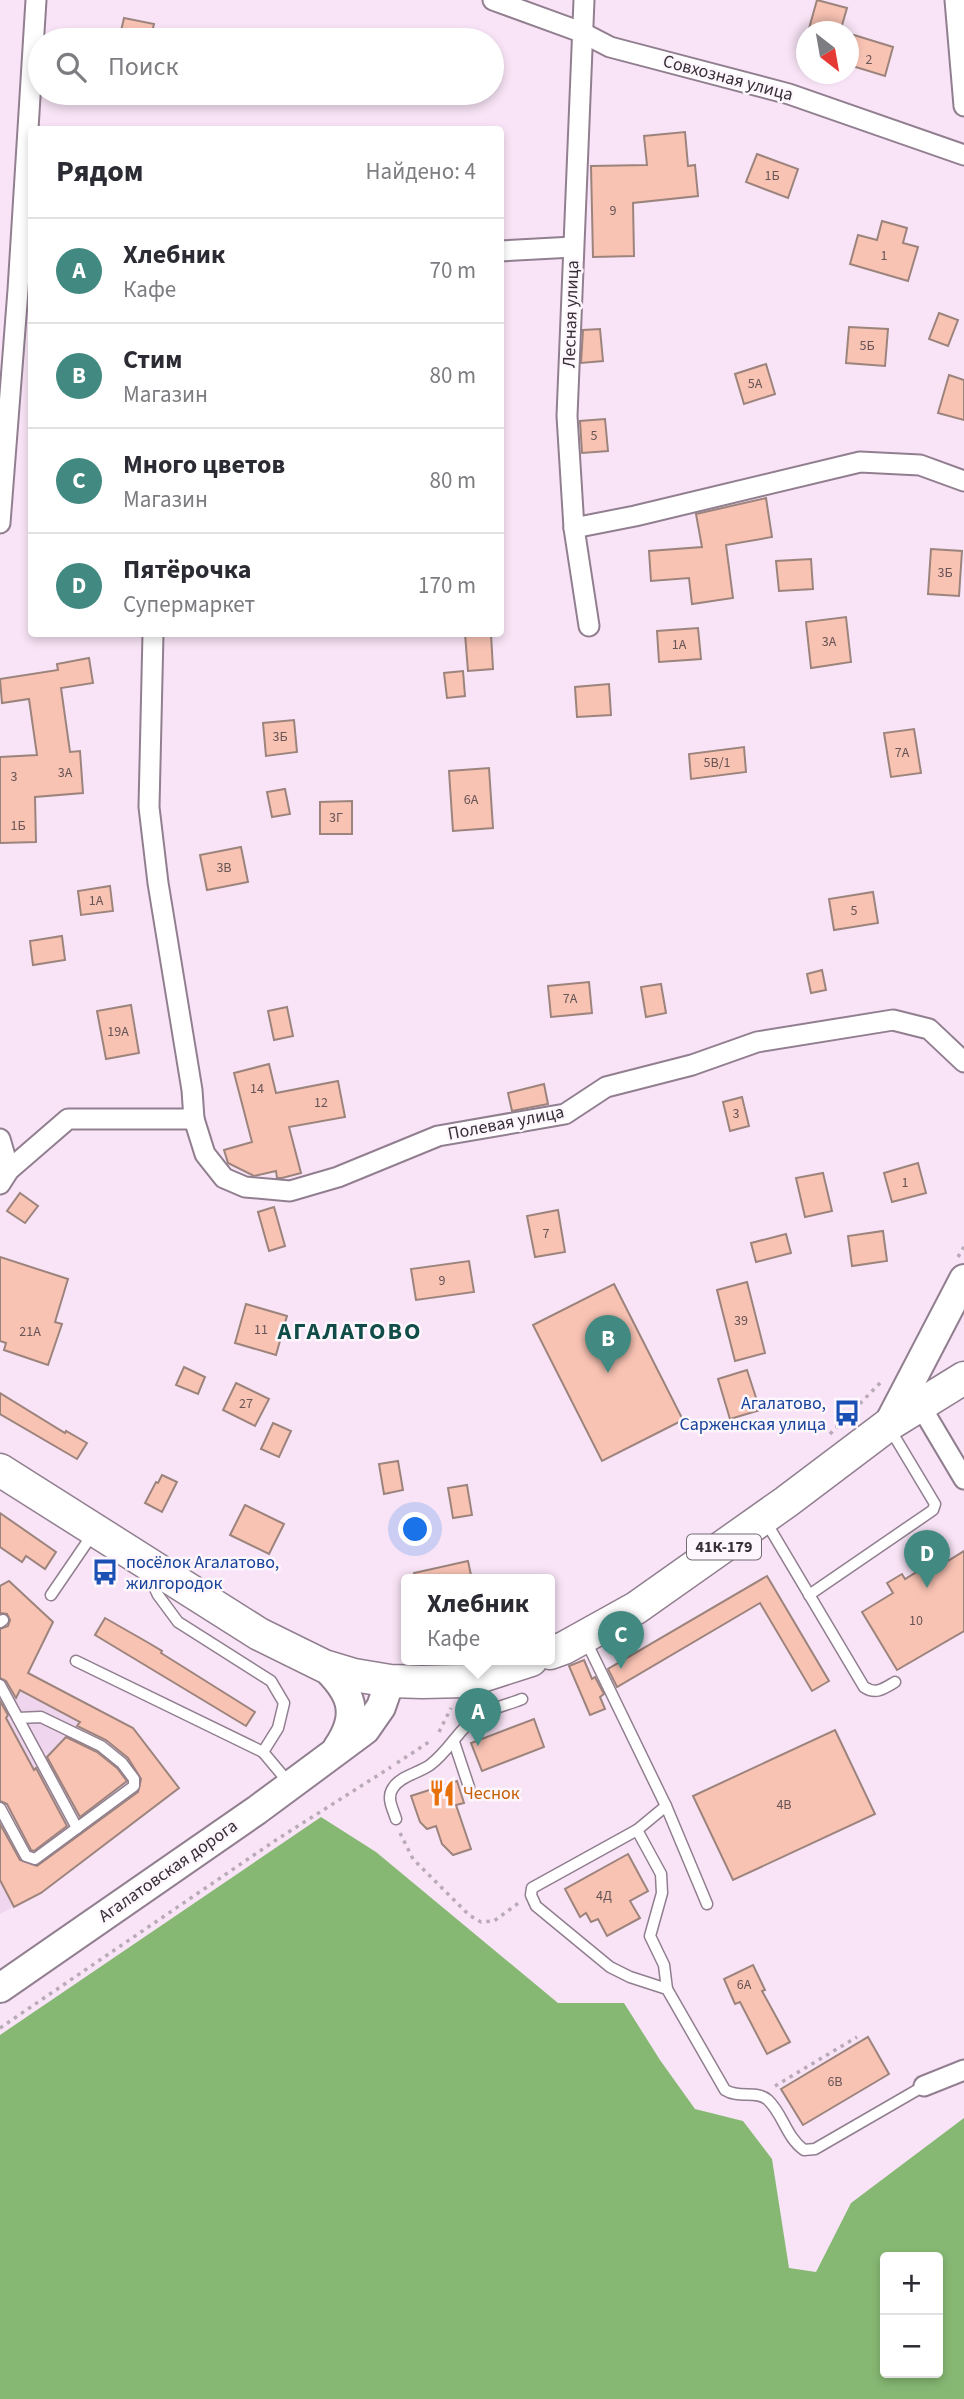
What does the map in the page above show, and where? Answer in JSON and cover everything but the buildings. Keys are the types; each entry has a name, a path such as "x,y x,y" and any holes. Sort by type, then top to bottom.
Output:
{"main road":[{"path":"888,1425 960,1286"},
{"name":"41К-179","path":"555,1651 636,1608 764,1518 888,1425 964,1378"},
{"path":"0,1470 258,1634 324,1666 354,1675 390,1681 466,1681 516,1665"},
{"path":"324,1666 339,1680 348,1697 352,1713 348,1732 335,1752"},
{"name":"Агалатовская дорога","path":"0,1988 291,1785 365,1730 381,1707 390,1681"}],"street":[{"path":"33,28 36,0"},
{"name":"Совхозная улица","path":"493,0 581,32 610,47 789,94 964,155"},
{"name":"Лесная улица","path":"584,0 567,416 574,528 589,626"},
{"path":"955,0 964,106"},
{"path":"0,523 9,289 28,86"},
{"path":"504,251 573,247"},
{"path":"574,528 860,462 920,465 964,481"},
{"name":"Полевая улица","path":"153,637 149,807 158,883 192,1090 194,1119 205,1154 224,1178 245,1187 290,1191 338,1177 438,1136 565,1114 606,1087 692,1065 757,1042 893,1020 929,1030 964,1062"},
{"path":"4,1177 68,1119 194,1119"},
{"path":"0,1139 4,1177"},
{"path":"920,1405 964,1479"},
{"path":"924,2086 964,2070"}],"lane":[{"path":"809,1595 933,1510 935,1504 888,1425"},
{"path":"764,1518 864,1687 872,1692 880,1691 895,1682"},
{"path":"51,1595 95,1531"},
{"path":"141,1560 158,1595 178,1622 271,1681 284,1703 278,1728 263,1752"},
{"path":"584,1637 666,1806 707,1904"},
{"path":"76,1661 263,1752 291,1785"},
{"path":"466,1681 477,1716"},
{"path":"0,1685 77,1828"},
{"path":"396,1819 389,1799 391,1789 398,1781 427,1767 444,1754 466,1725 477,1716 522,1699"},
{"path":"0,1808 26,1856 35,1859 134,1786 134,1779 122,1763 101,1746 41,1717 18,1718"},
{"path":"454,1742 469,1787"},
{"path":"666,1806 637,1830 533,1888 531,1895 536,1906 610,1966 630,1977 667,1989"},
{"path":"637,1830 661,1874 662,1893 650,1936 664,1965 667,1989 725,2090 733,2095 761,2095 770,2101 795,2144 804,2150 815,2149 924,2086"}],"path":[{"path":"960,1286 964,1247"},
{"path":"822,1442 885,1377"},
{"path":"396,1819 413,1859 469,1915 481,1922 494,1921 531,1895"},
{"path":"761,2095 857,2037"}],"shaded area":[{"path":"0,1656 20,1689 28,1673 133,1728 179,1788 46,1889 0,1914"}],"green space":[{"path":"321,1817 376,1852 558,2003 624,2003 695,2109 743,2121 772,2159 789,2268 816,2272 851,2203 964,2118 964,2399 0,2399 0,2035"}],"place":[{"name":"Стим","path":"608,1373"},
{"name":"Агалатово, Сарженская улица","path":"847,1413"},
{"name":"посёлок Агалатово, жилгородок","path":"105,1572"},
{"name":"Пятёрочка","path":"927,1588"},
{"name":"Много цветов","path":"621,1669"},
{"name":"Хлебник","path":"478,1746"},
{"name":"Чеснок","path":"442,1793"}],"district":[{"name":"АГАЛАТОВО","path":"350,1331"}]}
